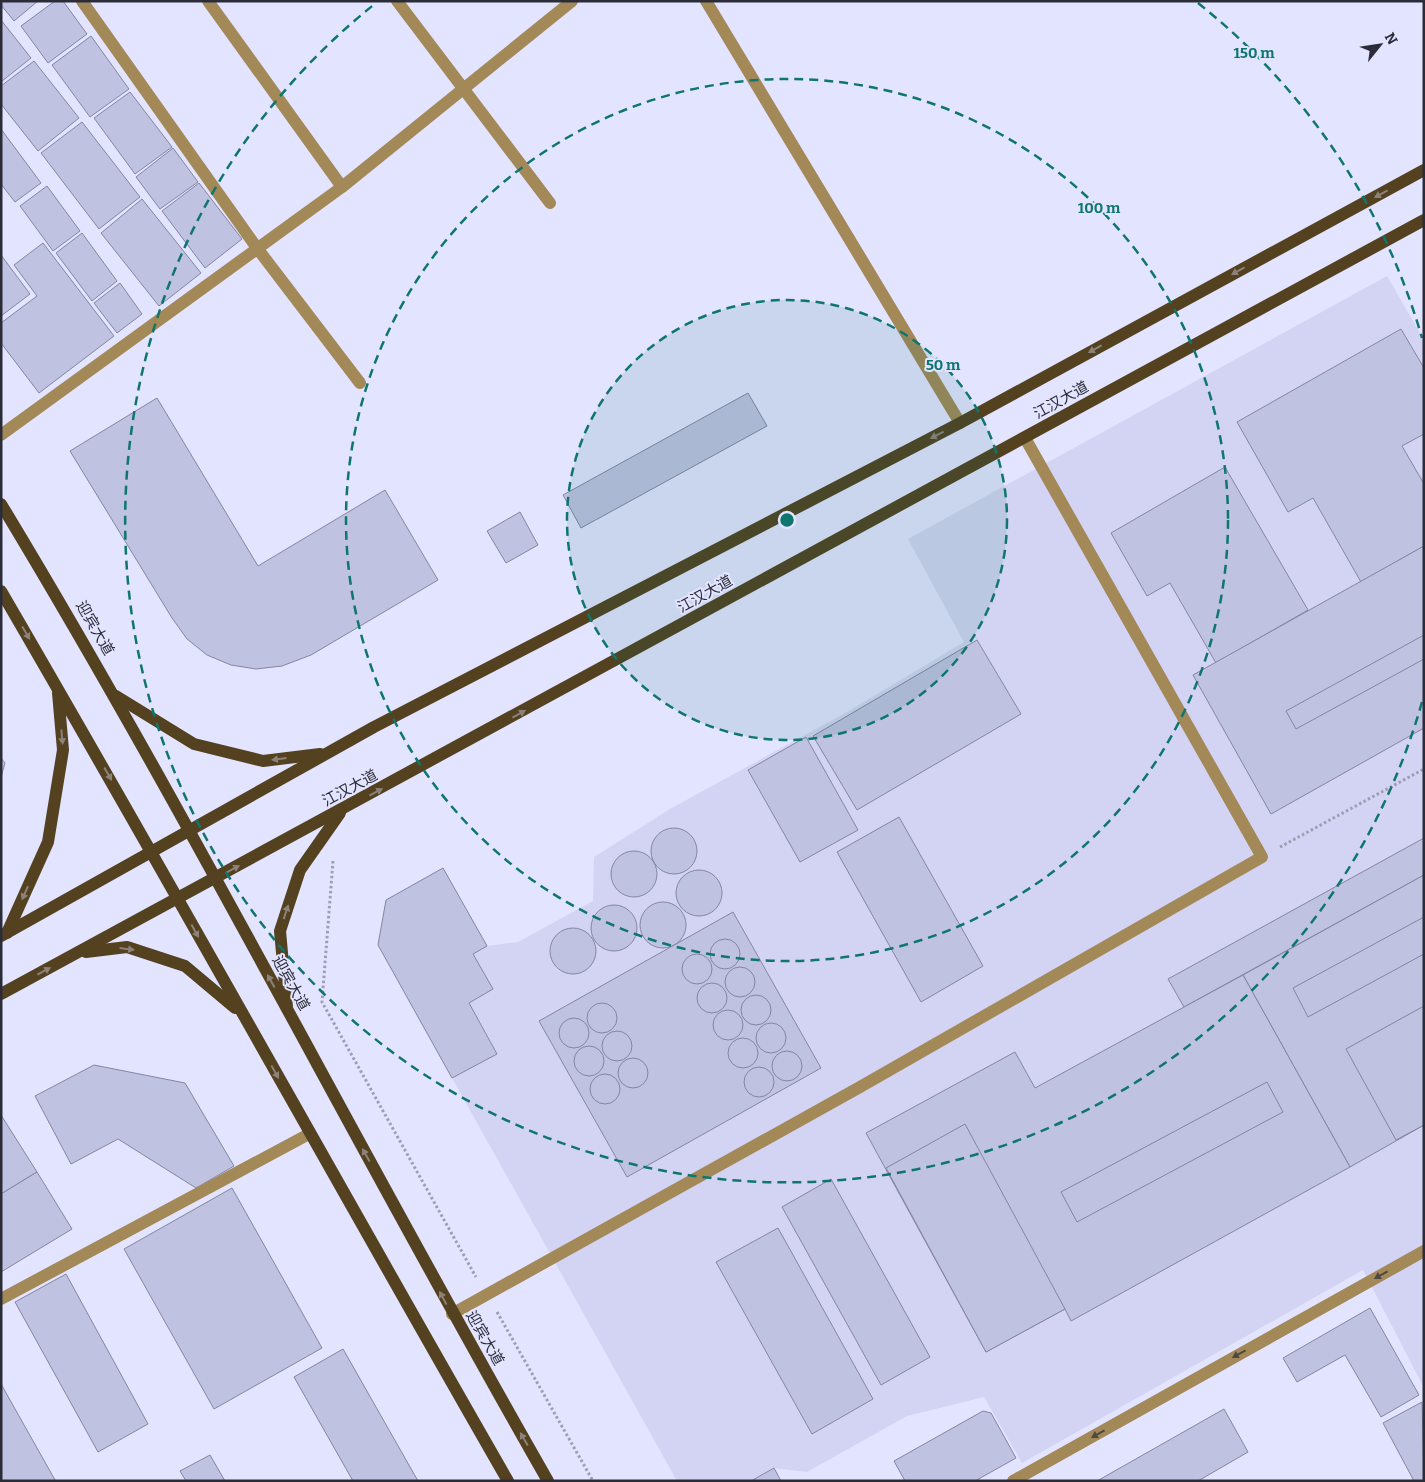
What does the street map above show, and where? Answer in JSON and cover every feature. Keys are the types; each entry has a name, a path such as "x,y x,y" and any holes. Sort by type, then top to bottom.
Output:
{"main road":[{"name":"江汉大道","path":"4,934 327,753 960,423 1424,170"},
{"name":"江汉大道","path":"1,994 178,900 1424,220"},
{"name":"迎宾大道","path":"1,504 114,695 452,1314 548,1481"},
{"path":"1,591 152,850 309,1134 508,1481"},
{"path":"4,934 48,842 64,750 58,688"},
{"path":"114,695 194,744 264,761 327,753"},
{"path":"288,1012 280,930 300,870 342,810"},
{"path":"79,952 127,947 186,966 243,1015"}],"street":[{"path":"82,1 257,248 360,382"},
{"path":"208,1 342,187"},
{"path":"398,1 550,203"},
{"path":"706,1 960,423"},
{"path":"1,435 342,187 464,91 569,2"},
{"path":"452,1314 860,1087 1262,857 1025,438"},
{"path":"1,1299 309,1134"},
{"path":"1013,1481 1424,1251"}],"path":[{"path":"1262,857 1424,769"},
{"path":"334,857 322,1002 486,1295 593,1481"}],"shaded area":[{"path":"1387,276 1424,340 1424,1388 1363,1270 1022,1463 984,1397 907,1416 807,1472 774,1468 751,1481 677,1481 452,1078 497,1053 469,1003 473,954 487,946 518,942 593,901 594,857 670,809 847,712 964,642 908,539"}],"building":[{"path":"1,1 38,1 14,21 1,5"},
{"path":"55,1 63,1 87,34 48,63 21,26"},
{"path":"1,20 31,58 1,82"},
{"path":"91,36 129,89 90,117 52,65"},
{"path":"34,61 79,118 38,151 1,104 1,86"},
{"path":"130,92 172,147 135,174 94,118"},
{"path":"82,122 140,197 99,229 41,153"},
{"path":"1,129 41,183 15,202 1,184"},
{"path":"173,148 198,182 160,209 136,177"},
{"path":"199,183 242,239 205,268 162,211"},
{"path":"47,186 80,231 53,251 20,206"},
{"path":"142,199 201,273 159,306 101,233"},
{"path":"82,233 117,281 92,301 56,253"},
{"path":"43,243 114,336 39,393 1,343 1,323 37,296 14,265"},
{"path":"1,255 30,294 1,316"},
{"path":"120,283 142,314 117,333 94,303"},
{"path":"1401,329 1424,368 1424,434 1402,446 1424,484 1424,546 1361,582 1313,498 1288,512 1237,422"},
{"path":"748,393 767,426 581,528 563,495"},
{"path":"157,398 258,566 385,490 438,580 311,655 282,666 256,669 231,665 207,655 187,639 172,618 70,451"},
{"path":"1225,467 1308,610 1216,663 1170,583 1147,596 1111,533"},
{"path":"520,512 538,545 506,563 487,531"},
{"path":"1424,546 1424,728 1271,814 1193,675"},
{"path":"1424,635 1424,659 1296,729 1286,711"},
{"path":"977,640 1021,714 857,810 813,736"},
{"path":"806,737 858,830 800,862 748,770"},
{"path":"1,758 5,763 1,777"},
{"path":"899,817 983,966 921,1002 837,852"},
{"path":"674,828 687,832 693,838 697,851 693,864 687,870 674,874 661,870 655,864 651,851 655,838 661,832"},
{"path":"1424,838 1424,875 1184,1007 1168,979"},
{"path":"634,851 647,855 653,861 657,874 653,887 647,893 634,897 621,893 615,887 611,874 615,861 621,855"},
{"path":"443,868 487,946 473,954 493,989 469,1003 497,1054 452,1078 378,945 386,900"},
{"path":"699,870 712,874 718,880 722,893 718,906 712,912 699,916 686,912 680,906 676,893 680,880 686,874"},
{"path":"1424,875 1424,1125 1350,1167 1243,975"},
{"path":"663,902 676,906 682,912 686,925 682,938 676,944 663,948 650,944 644,938 640,925 644,912 650,906"},
{"path":"614,905 627,909 633,915 637,928 633,941 627,947 614,951 601,947 595,941 591,928 595,915 601,909"},
{"path":"733,912 821,1068 627,1177 539,1021"},
{"path":"1424,917 1424,954 1308,1017 1293,988"},
{"path":"573,928 586,932 592,938 596,951 592,964 586,970 573,974 560,970 554,964 550,951 554,938 560,932"},
{"path":"725,939 731,940 739,948 739,960 731,968 725,969 719,968 711,960 710,954 711,948 719,940"},
{"path":"697,954 703,955 711,963 711,975 703,983 697,984 691,983 683,975 682,969 683,963 691,955"},
{"path":"740,967 746,968 754,976 754,988 746,996 740,997 734,996 726,988 725,982 726,976 734,968"},
{"path":"1243,975 1350,1167 1071,1321 1065,1309 986,1352 866,1133 1015,1052 1035,1088"},
{"path":"712,983 718,984 726,992 726,1004 718,1012 712,1013 706,1012 698,1004 697,998 698,992 706,984"},
{"path":"756,995 762,996 770,1004 770,1016 762,1024 756,1025 750,1024 742,1016 741,1010 742,1004 750,996"},
{"path":"602,1003 608,1004 616,1012 616,1024 608,1032 602,1033 596,1032 588,1024 587,1018 588,1012 596,1004"},
{"path":"1424,1006 1424,1125 1396,1140 1346,1049"},
{"path":"728,1010 734,1011 742,1019 742,1031 734,1039 728,1040 722,1039 714,1031 713,1025 714,1019 722,1011"},
{"path":"574,1018 580,1019 588,1027 588,1039 580,1047 574,1048 568,1047 560,1039 559,1033 560,1027 568,1019"},
{"path":"771,1023 777,1024 785,1032 785,1044 777,1052 771,1053 765,1052 757,1044 756,1038 757,1032 765,1024"},
{"path":"617,1031 623,1032 631,1040 631,1052 623,1060 617,1061 611,1060 603,1052 602,1046 603,1040 611,1032"},
{"path":"743,1038 749,1039 757,1047 757,1059 749,1067 743,1068 737,1067 729,1059 728,1053 729,1047 737,1039"},
{"path":"589,1046 595,1047 603,1055 603,1067 595,1075 589,1076 583,1075 575,1067 574,1061 575,1055 583,1047"},
{"path":"787,1051 793,1052 801,1060 801,1072 793,1080 787,1081 781,1080 773,1072 772,1066 773,1060 781,1052"},
{"path":"633,1058 639,1059 647,1067 647,1079 639,1087 633,1088 627,1087 619,1079 618,1073 619,1067 627,1059"},
{"path":"94,1065 185,1083 234,1166 196,1188 118,1139 71,1164 35,1096"},
{"path":"759,1067 765,1068 773,1076 773,1088 765,1096 759,1097 753,1096 745,1088 744,1082 745,1076 753,1068"},
{"path":"605,1074 611,1075 619,1083 619,1095 611,1103 605,1104 599,1103 591,1095 590,1089 591,1083 599,1075"},
{"path":"1267,1082 1283,1112 1077,1222 1061,1192"},
{"path":"1,1115 37,1172 1,1194"},
{"path":"965,1124 1065,1309 986,1352 886,1168"},
{"path":"37,1172 72,1229 1,1272 1,1194"},
{"path":"831,1179 930,1357 881,1385 782,1207"},
{"path":"232,1188 322,1348 214,1409 124,1249"},
{"path":"778,1228 873,1399 812,1434 716,1262"},
{"path":"66,1274 148,1424 98,1452 15,1302"},
{"path":"1370,1308 1419,1395 1381,1417 1345,1355 1297,1382 1283,1358"},
{"path":"343,1349 418,1481 353,1481 294,1377"},
{"path":"1,1384 55,1480 1,1481"},
{"path":"1422,1402 1424,1481 1414,1481 1383,1423"},
{"path":"1224,1409 1248,1452 1198,1481 1097,1481"},
{"path":"983,1411 991,1413 1016,1458 975,1481 905,1481 894,1461"},
{"path":"210,1455 225,1481 186,1481 180,1471"},
{"path":"774,1468 781,1481 751,1481"}]}
